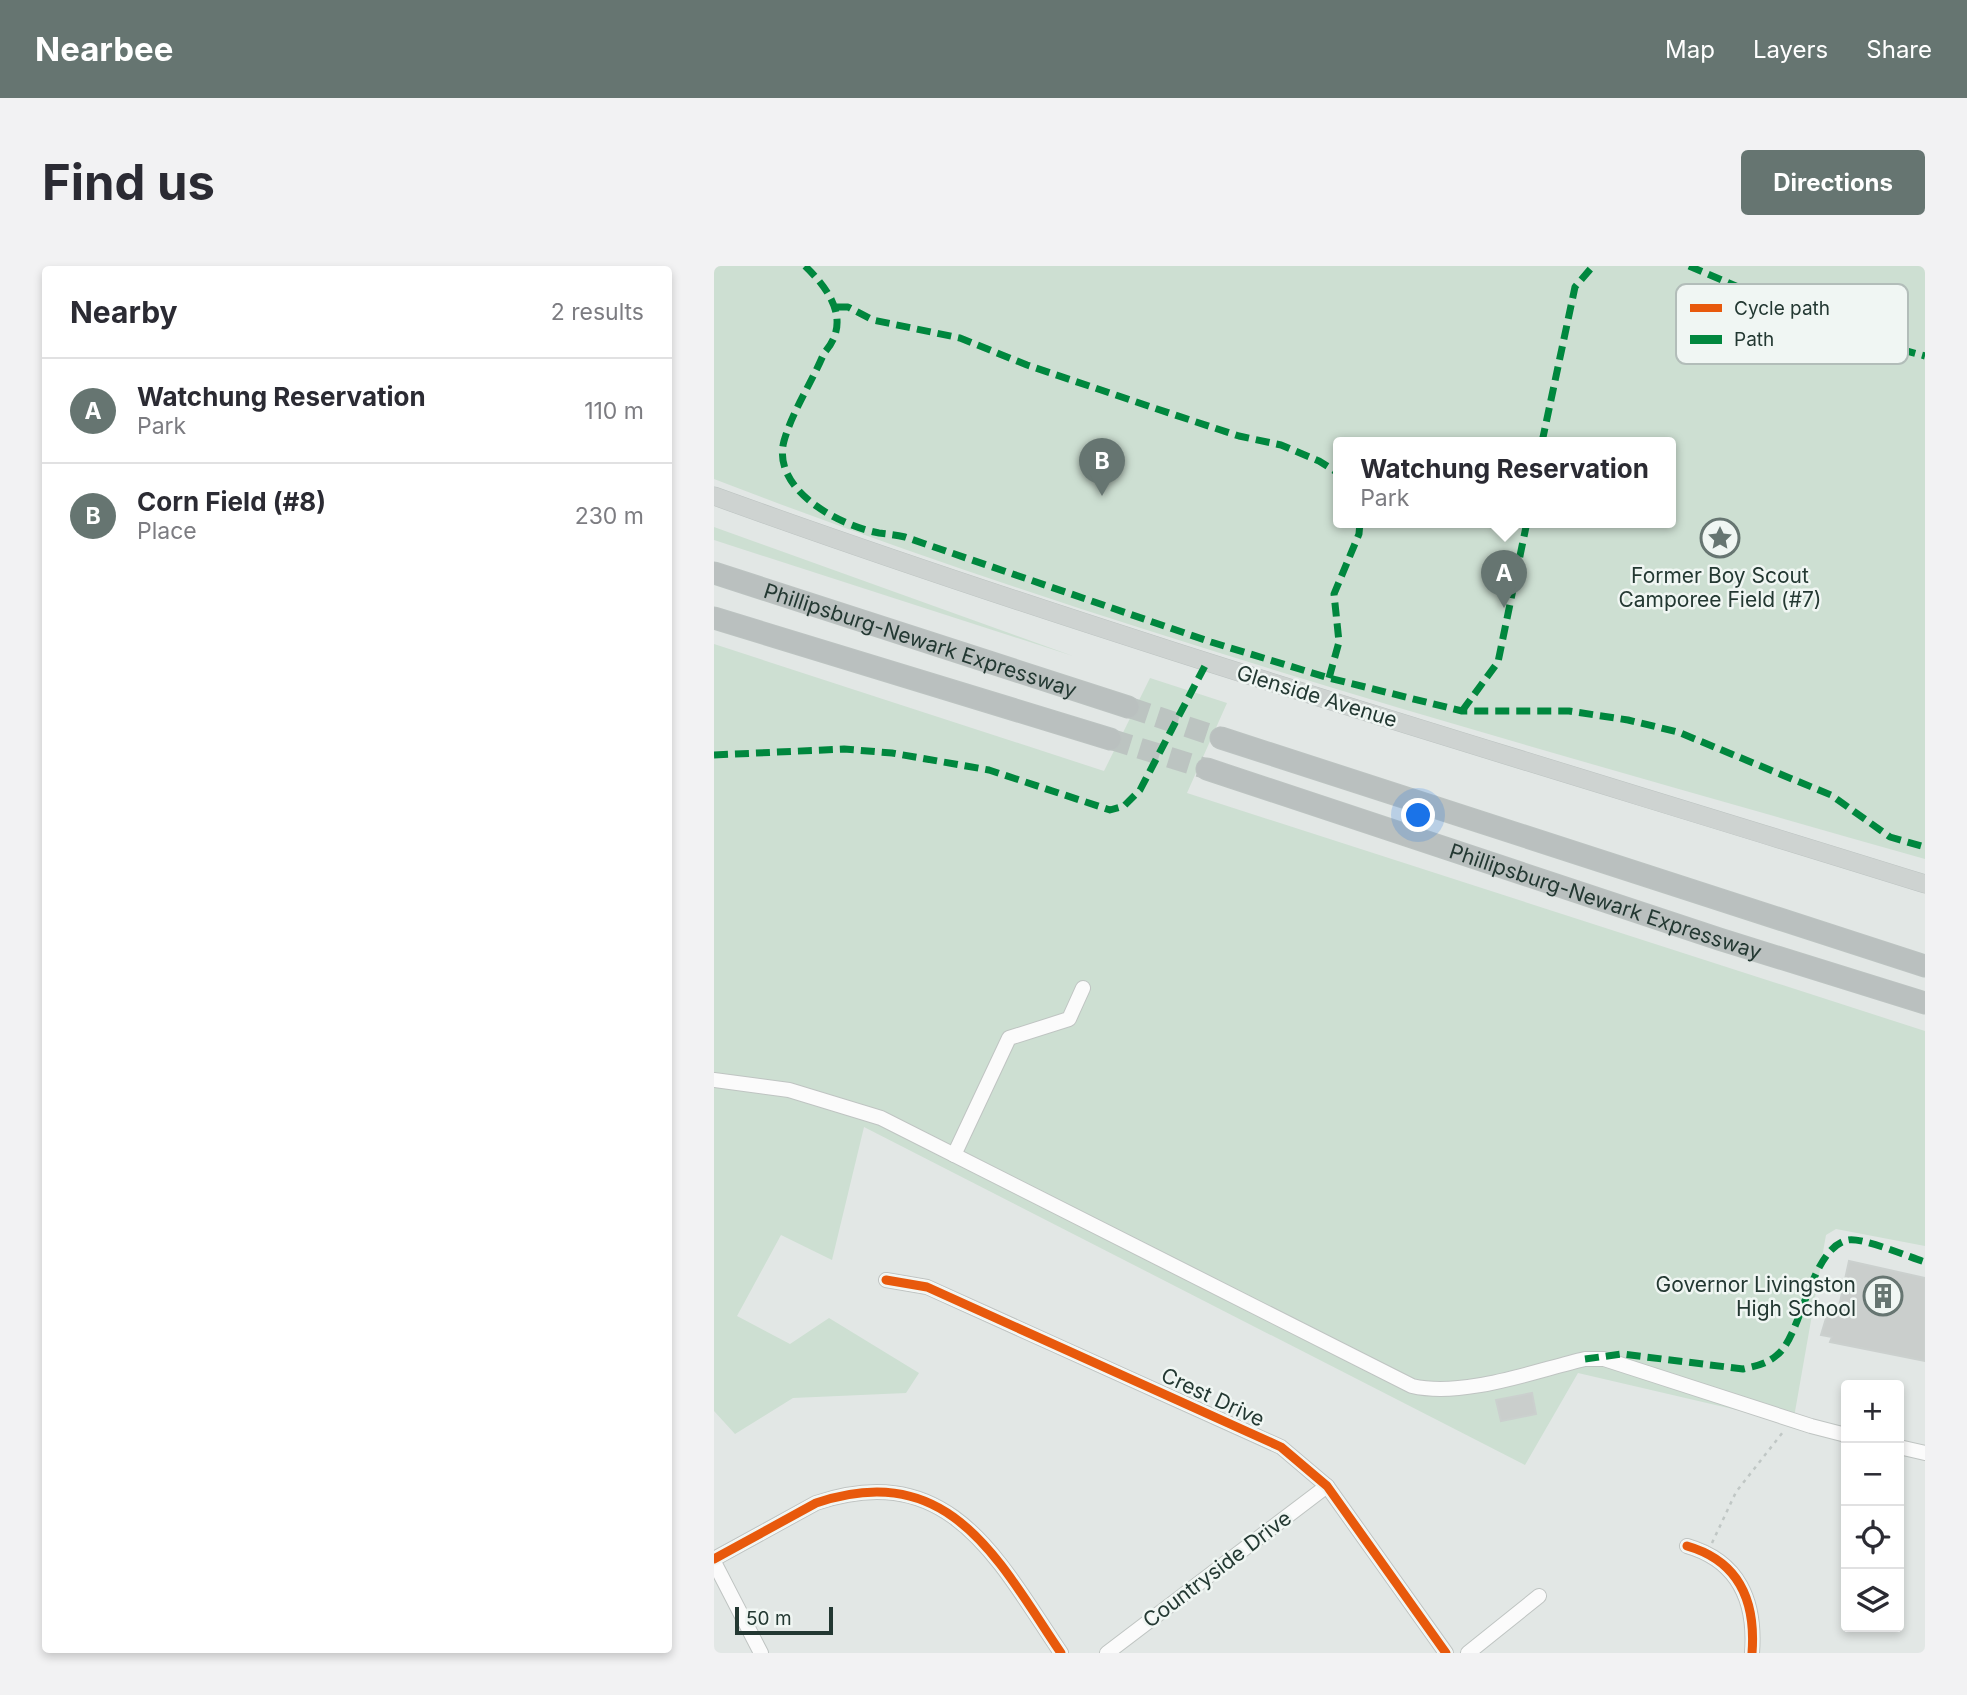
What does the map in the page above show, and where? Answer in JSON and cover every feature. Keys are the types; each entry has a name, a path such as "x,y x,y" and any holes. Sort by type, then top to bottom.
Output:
{"highway":[{"name":"Phillipsburg-Newark Expressway","path":"714,573 1128,707"},
{"name":"Phillipsburg-Newark Expressway","path":"714,618 1110,739"},
{"name":"Phillipsburg-Newark Expressway","path":"1221,738 1925,966"},
{"name":"Phillipsburg-Newark Expressway","path":"1207,769 1719,939 1925,1003"}],"main road":[{"name":"Glenside Avenue","path":"714,496 858,548 1207,662 1925,884"}],"street":[{"path":"954,1155 1009,1038 1069,1019 1083,988"},
{"path":"714,1080 789,1090 831,1100 881,1118 1412,1386 1435,1392 1464,1388 1585,1359 1604,1359 1841,1434"},
{"name":"Crest Drive","path":"886,1280 927,1287 1281,1447 1327,1486 1446,1653"},
{"path":"1904,1448 1925,1453"},
{"name":"Countryside Drive","path":"1107,1653 1327,1486"},
{"path":"761,1653 714,1561 816,1503 832,1497 880,1492 911,1497 955,1517 979,1537 1061,1653"},
{"path":"1687,1546 1722,1560 1742,1587 1748,1611 1752,1653"},
{"path":"1468,1653 1539,1596"}],"path":[{"path":"1709,1553 1736,1492 1785,1430 1795,1434 1805,1424"}],"green space":[{"path":"714,266 1925,266 1925,859 1315,682 1013,586 714,479"},
{"path":"714,527 1073,656 714,540"},
{"path":"714,644 1104,771 1150,678 1227,703 1187,793 1925,1031 1925,1246 1836,1229 1826,1235 1793,1423 1578,1373 1525,1465 864,1127 832,1260 781,1235 737,1316 790,1344 829,1318 919,1373 906,1393 793,1398 735,1434 714,1411"}],"building":[{"name":"Governor Livingston High School","path":"1849,1261 1925,1278 1925,1361 1830,1342 1832,1337 1821,1335 1827,1315 1837,1316"},
{"path":"1532,1393 1536,1414 1501,1421 1496,1400"}],"tunnel":[{"path":"1128,707 1221,738"},
{"path":"1110,739 1207,769"}],"marked path":[{"path":"805,266 829,296 837,318 836,330 792,419 784,441 783,459 788,475 798,490 828,514 863,529 905,537 1211,642 1329,678 1462,711 1569,711 1628,720 1678,732 1831,795 1890,837 1925,847"},
{"path":"1543,437 1575,287 1593,266"},
{"path":"1689,266 1731,284"},
{"path":"837,307 848,307 873,320 960,338 1027,365 1172,414 1239,436 1281,445 1333,470"},
{"path":"1908,351 1925,356"},
{"path":"1329,678 1339,642 1334,594 1360,528"},
{"path":"1462,711 1498,662 1526,528"},
{"path":"714,755 844,749 892,753 989,770 1110,810 1124,806 1140,790 1207,662"},
{"path":"1585,1359 1622,1354 1743,1369 1757,1366 1773,1358 1786,1345 1815,1275 1835,1246 1855,1240 1925,1262"}],"cycle path":[{"path":"886,1280 927,1287 1281,1447 1327,1486 1446,1653"},
{"path":"714,1559 816,1503 862,1493 902,1494 936,1506 965,1526 1015,1584 1061,1653"},
{"path":"1687,1546 1720,1562 1740,1586 1751,1616 1752,1653"}],"place":[{"name":"Corn Field (#8)","path":"1102,496"},
{"name":"Former Boy Scout Camporee Field (#7)","path":"1720,538"},
{"name":"Watchung Reservation","path":"1504,608"},
{"name":"Governor Livingston High School","path":"1883,1296"}]}
